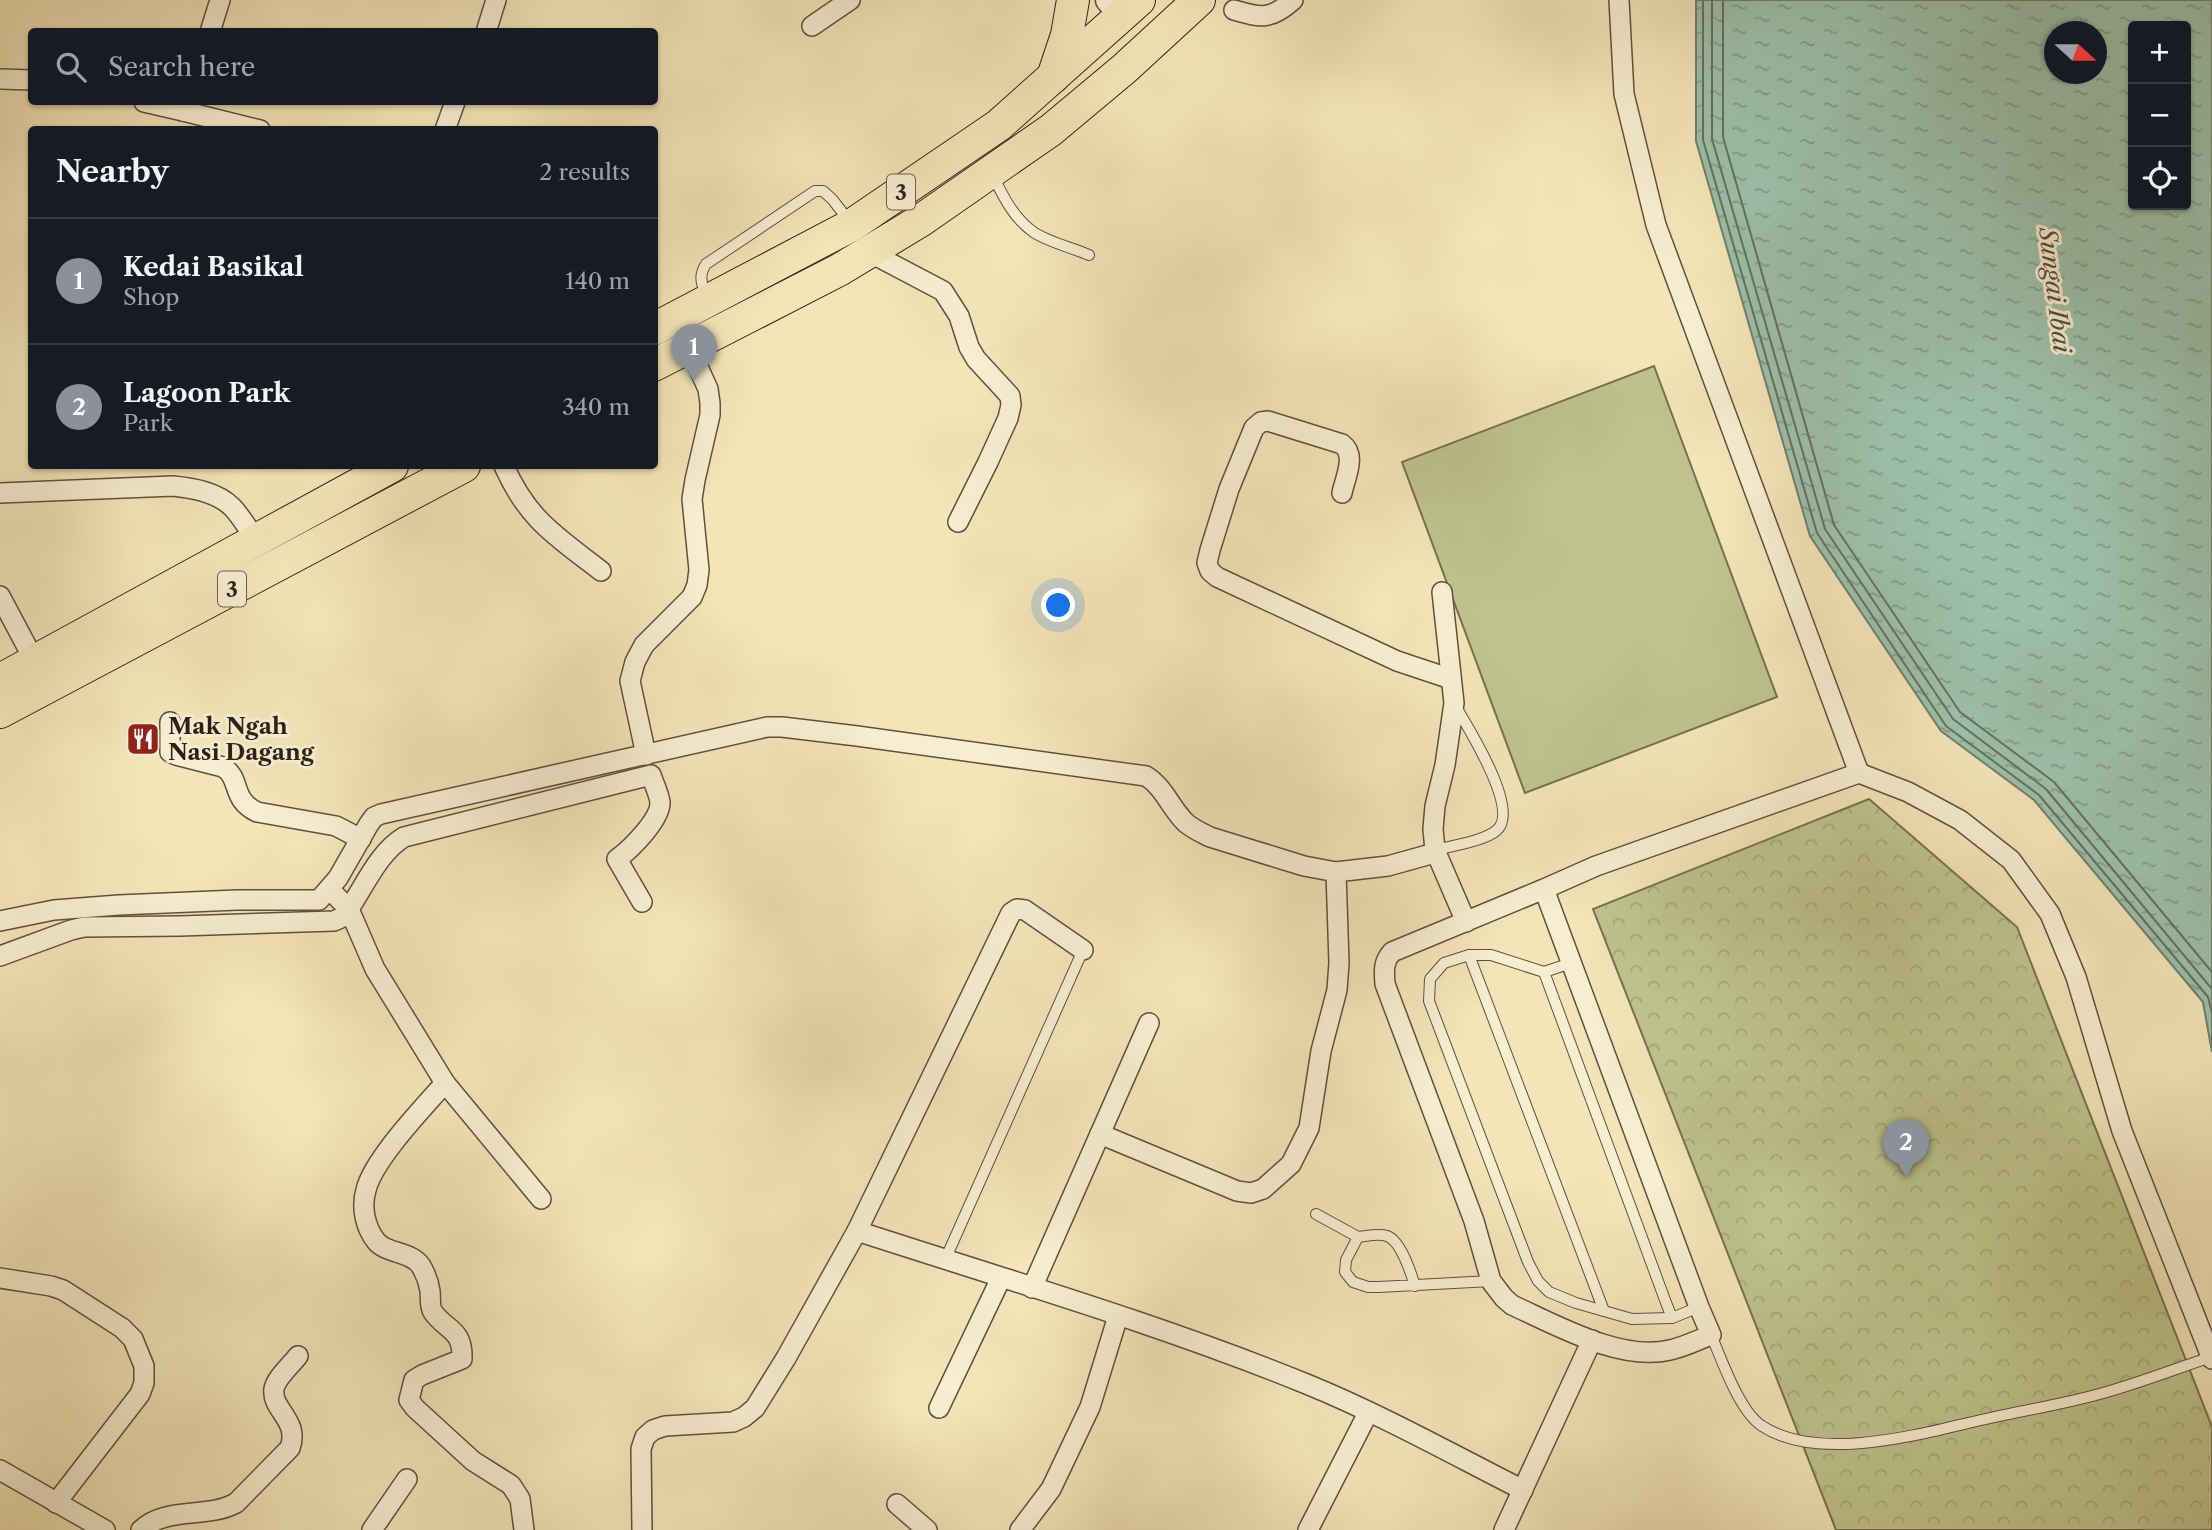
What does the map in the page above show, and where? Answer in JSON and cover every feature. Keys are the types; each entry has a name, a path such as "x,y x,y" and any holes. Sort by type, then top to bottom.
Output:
{"highway":[{"path":"1053,78 1067,35 1073,0"},
{"path":"1124,69 1133,43 1129,6 1159,15 1196,3"},
{"name":"3","path":"658,363 839,270 920,222 1051,130 1124,69 1196,3"},
{"name":"3","path":"658,327 852,225 999,125 1129,6"},
{"name":"3","path":"0,680 386,469"},
{"name":"3","path":"0,712 422,475 450,469"}],"street":[{"path":"210,28 220,0"},
{"path":"487,28 496,0"},
{"path":"812,26 850,0"},
{"path":"1234,10 1260,18 1283,9 1293,0"},
{"path":"1619,0 1624,94 1656,225 1856,764 1960,820 2011,860 2050,914 2076,977 2122,1131 2212,1358"},
{"path":"0,79 28,80"},
{"path":"446,126 454,105"},
{"path":"185,106 248,126"},
{"path":"869,252 943,291 959,316 976,359 1010,396 1008,418 958,522"},
{"path":"646,755 630,681 635,662 644,645 692,597 699,570 692,499 710,415 710,403 708,389 689,347"},
{"path":"1342,494 1351,455 1349,449 1342,444 1268,421 1261,422 1254,428 1229,489 1210,550 1210,570 1217,577 1397,660 1451,679"},
{"path":"506,469 523,501 542,526 601,571"},
{"path":"0,493 173,486 195,488 231,506 256,540"},
{"path":"1442,592 1454,703 1433,829 1435,850 1462,915"},
{"path":"0,596 34,660"},
{"path":"170,722 170,752 223,766 229,771 247,807 257,812 336,826 360,839"},
{"path":"0,921 54,910 119,905 237,900 314,901 323,897 338,878 374,817 381,814 767,727 1146,776 1154,781 1186,823 1198,831 1304,866 1336,872 1388,866 1431,854 1435,850"},
{"path":"1544,889 1711,1335 1670,1350 1638,1352 1592,1340 1512,1305 1491,1281 1474,1221 1385,984 1386,959 1392,952 1462,915 1544,889 1856,764"},
{"path":"0,956 84,927 334,921 349,909 386,852 404,836 651,775 660,801 659,811 653,822 617,859 642,902"},
{"path":"1100,1133 1237,1191 1251,1193 1263,1189 1291,1164 1309,1128 1321,1051 1337,989 1339,963 1336,872"},
{"path":"329,889 349,909 375,969 445,1083 541,1199"},
{"path":"642,1530 641,1449 645,1437 653,1430 665,1426 733,1422 755,1408 857,1231 1011,913 1017,909 1026,910 1083,950"},
{"path":"1031,1288 1149,1023"},
{"path":"445,1083 380,1161 366,1189 364,1215 368,1229 380,1245 421,1265 430,1287 430,1307 454,1330 462,1350 460,1361 414,1380 409,1399 415,1408 472,1461 511,1485 520,1499 524,1530"},
{"path":"857,1231 1230,1354 1311,1386 1523,1490"},
{"path":"0,1278 51,1286 71,1294 133,1339 144,1366 144,1383 140,1394 56,1503"},
{"path":"939,1408 1001,1278"},
{"path":"1020,1530 1051,1489 1090,1407 1118,1316"},
{"path":"1504,1530 1592,1340"},
{"path":"141,1530 153,1521 189,1513 215,1512 236,1503 290,1448 294,1437 292,1428 273,1391 298,1356"},
{"path":"1308,1530 1368,1413"},
{"path":"0,1470 105,1530"},
{"path":"372,1530 407,1479"},
{"path":"897,1504 927,1530"}],"lane":[{"path":"991,172 1004,198 1019,219 1033,232 1089,255"},
{"path":"708,302 700,280 701,271 706,264 815,191 822,191 832,199 852,225"},
{"path":"1435,850 1488,836 1499,829 1503,820 1503,802 1479,747 1454,703"},
{"path":"945,1260 1083,950"},
{"path":"1571,962 1544,972 1492,954 1469,955 1444,963 1430,979 1429,1001 1523,1249 1538,1281 1549,1292 1576,1303 1632,1319 1672,1318 1699,1307"},
{"path":"1469,955 1604,1311"},
{"path":"1544,972 1672,1318"},
{"path":"1316,1214 1359,1237 1374,1234 1389,1236 1398,1245 1415,1286"},
{"path":"1359,1237 1346,1260 1345,1272 1353,1282 1368,1287 1491,1281"},
{"path":"1711,1335 1739,1399 1761,1426 1796,1441 1828,1443 1906,1438 2108,1392 2212,1358"}],"green space":[{"path":"1654,366 1777,697 1525,793 1402,462"},
{"path":"1869,799 2017,927 2212,1427 2212,1530 1836,1530 1593,909"}],"water":[{"name":"Sungai Ibai","path":"1696,0 2212,0 2212,1052 2203,1002 2034,800 1941,731 1810,536 1696,141"}],"place":[{"name":"Kedai Basikal","path":"694,382"},
{"name":"Mak Ngah Nasi Dagang","path":"143,739"},
{"name":"Lagoon Park","path":"1906,1177"}]}
